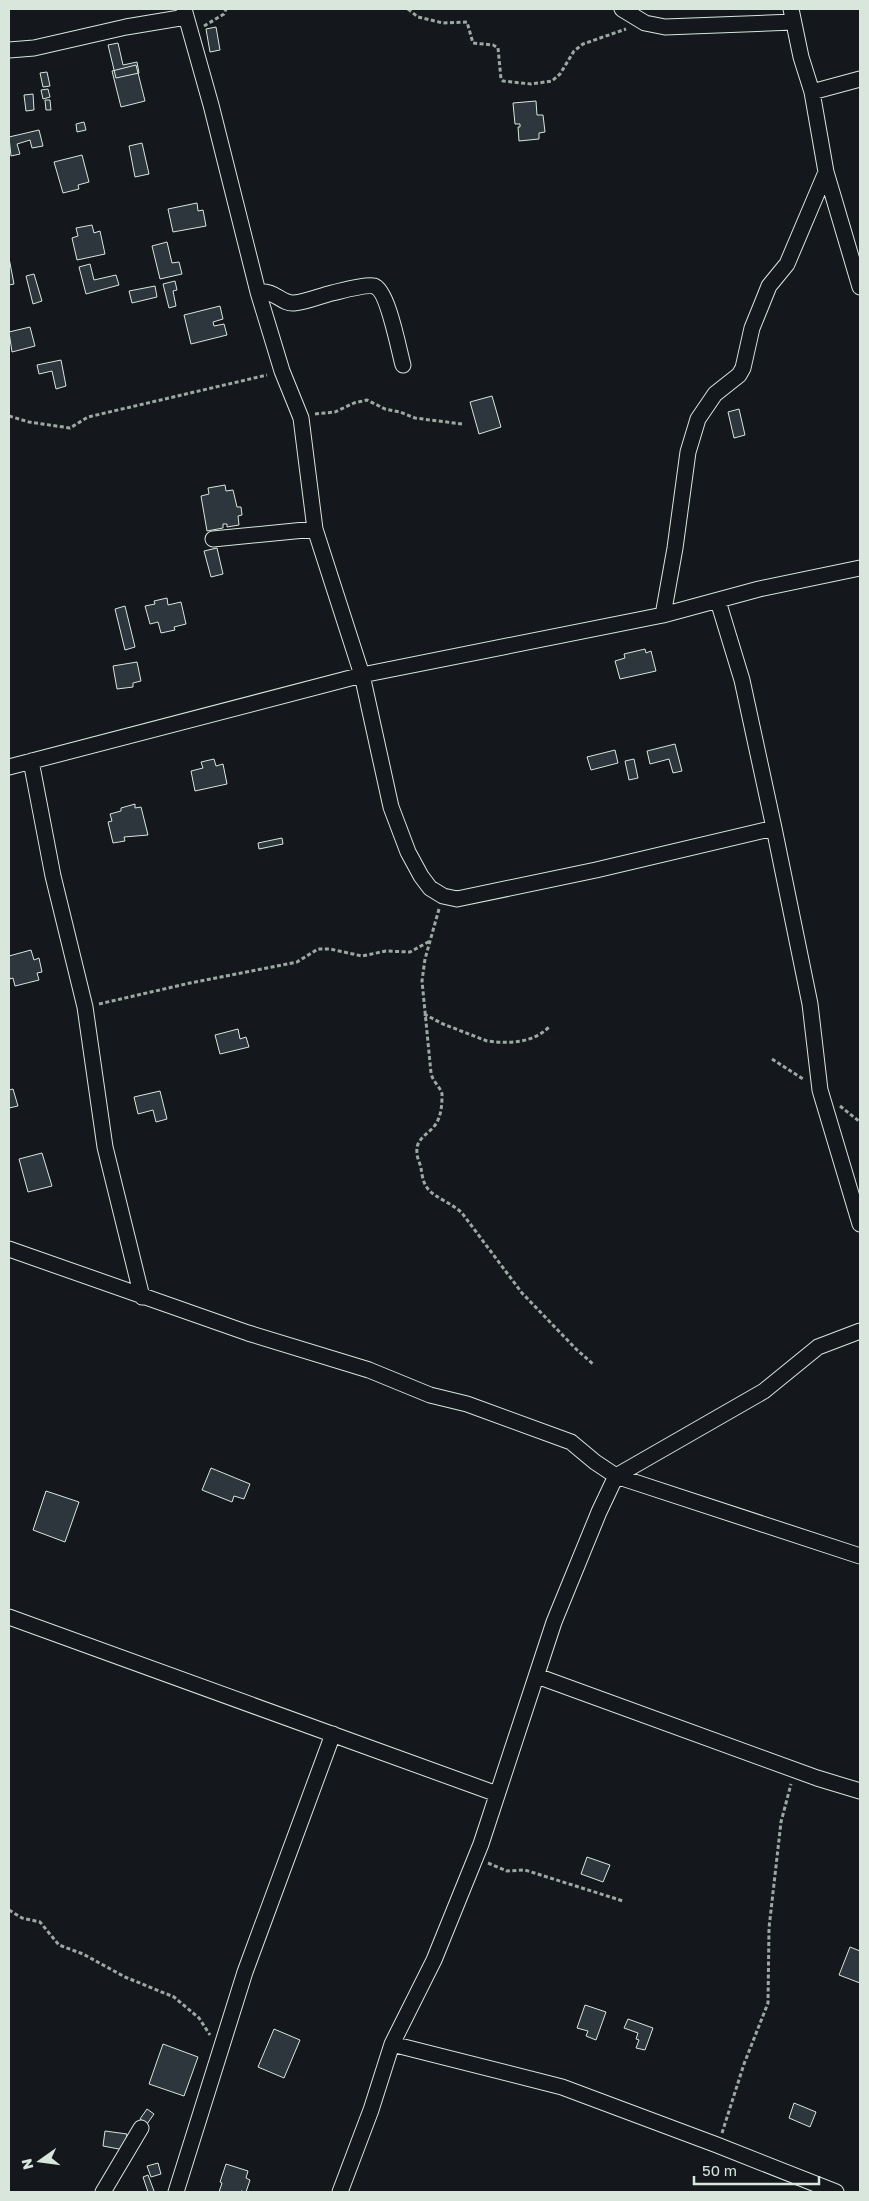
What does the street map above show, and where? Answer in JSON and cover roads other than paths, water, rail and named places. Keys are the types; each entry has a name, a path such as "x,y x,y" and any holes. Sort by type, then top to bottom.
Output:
{"street":[{"path":"622,9 645,23 665,27 792,16 812,92 826,172 860,287"},
{"path":"9,50 42,46 185,13 258,292 282,371 301,418 315,529 362,675 390,807 398,829 421,876 430,888 443,896 456,899 473,897 774,828"},
{"path":"812,92 860,79"},
{"path":"662,614 675,548 688,452 698,419 715,394 739,375 743,368 752,328 761,306 770,286 788,264 826,172"},
{"path":"258,292 270,292 288,302 295,303 338,292 373,286 379,290 385,300 403,365"},
{"path":"213,539 315,529"},
{"path":"9,767 362,675 662,614 759,589 860,568"},
{"path":"718,601 742,680 774,828 810,1004 820,1090 860,1224"},
{"path":"31,761 53,876 85,1007 105,1147 142,1297"},
{"path":"9,1249 248,1333 370,1370 430,1395 467,1404 571,1442 616,1476 860,1556"},
{"path":"340,2192 371,2110 392,2044 434,1960 476,1856 557,1613 616,1476 764,1391 818,1348 860,1331"},
{"path":"9,1617 497,1794"},
{"path":"537,1676 796,1771 860,1791"},
{"path":"176,2192 220,2050 268,1906 332,1734"},
{"path":"392,2044 562,2087 836,2192"},
{"path":"103,2192 141,2128"}]}
